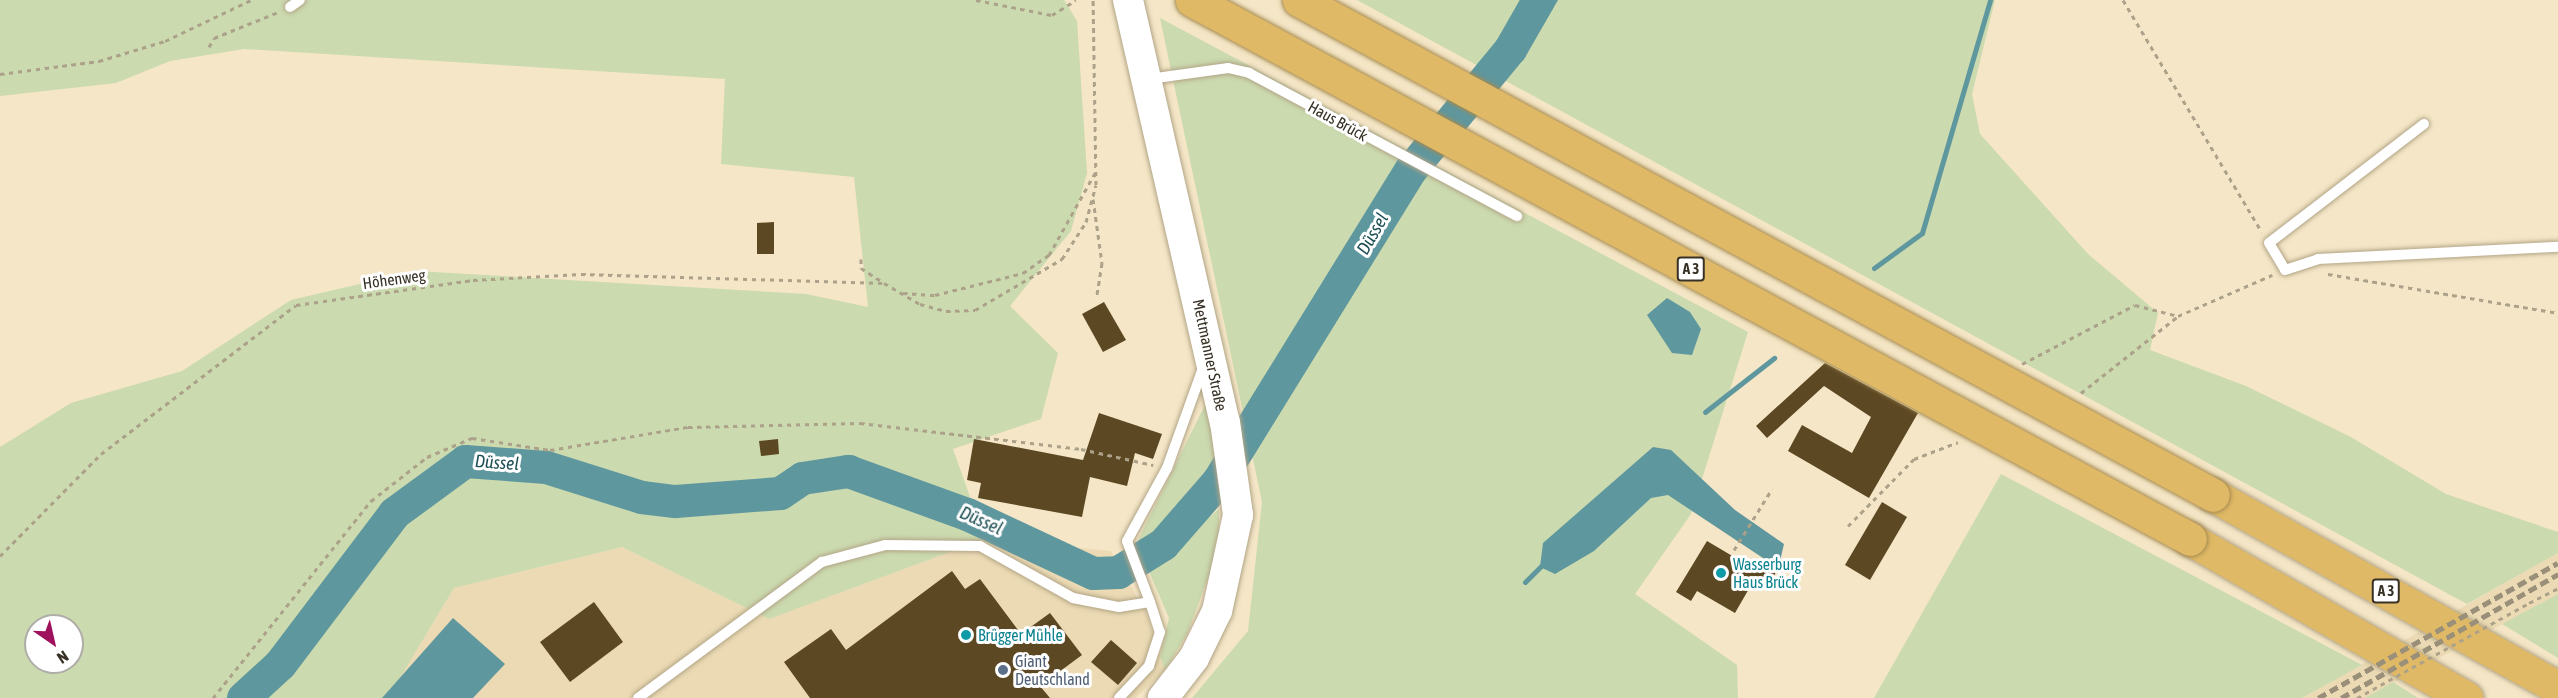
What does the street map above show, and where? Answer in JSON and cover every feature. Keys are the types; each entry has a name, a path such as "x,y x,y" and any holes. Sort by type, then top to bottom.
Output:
{"highway":[{"name":"A 3","path":"1192,0 2190,539 2466,698"},
{"name":"A 3","path":"1299,0 2213,495 2558,688"}],"main road":[{"name":"Mettmanner Straße","path":"1128,0 1149,79 1210,351 1225,422 1236,493 1233,552 1217,611 1194,658 1163,698"}],"lane":[{"name":"Haus Brück","path":"1149,79 1228,68 1249,73 1517,216"},
{"path":"2424,124 2269,243 2285,270 2318,259 2558,247"},
{"path":"1119,698 1149,666 1160,632 1127,541 1167,468 1210,351"},
{"path":"638,698 822,562 885,545 980,546 1073,598 1119,608 1150,602"}],"path":[{"path":"0,74 99,61 165,40 251,0"},
{"path":"976,0 1052,15 1076,0"},
{"path":"861,259 861,268 884,283 901,293 946,311 975,310 1006,295 1062,259 1086,222 1093,197 1096,171 1094,0"},
{"path":"2123,0 2269,243"},
{"path":"209,47 214,38 295,3"},
{"path":"901,293 935,295 1023,273 1049,255 1096,171"},
{"path":"1093,197 1102,263 1097,295"},
{"path":"2078,396 2178,316 2285,270 2361,278 2558,313"},
{"name":"Höhenweg","path":"0,556 101,454 296,305 473,280 581,274 884,283"},
{"path":"2011,370 2135,305 2178,316"},
{"path":"213,698 371,501 427,458 472,438 550,450 688,427 860,423 1081,449 1167,468"},
{"path":"1848,526 1914,459 1961,442"},
{"path":"1734,550 1772,489"},
{"path":"2357,698 2558,588"}],"shaded area":[{"path":"985,539 1111,551 1146,613 1165,670 1135,698 388,698 454,588 622,547 769,619"},
{"path":"2558,553 2558,594 2365,698 2303,698"}],"green space":[{"path":"0,0 1064,0 1077,21 1087,173 1071,231 1010,306 1058,353 1041,419 953,449 985,539 769,619 622,547 454,588 388,698 0,698 0,447 71,403 182,371 291,300 416,271 806,294 868,307 854,177 721,164 725,79 244,49 170,61 116,83 0,96"},
{"path":"1357,0 1995,0 1972,94 1980,134 2088,254 2158,313 2150,350 2246,386 2349,436 2446,494 2558,532 2558,553 2467,604"},
{"path":"1160,18 1748,332 1691,514 1635,594 1737,665 1738,698 1192,698 1248,631 1262,502"},
{"path":"1210,395 1220,462 1148,543 1134,548"},
{"path":"2001,474 2362,665 2302,698 1874,698"},
{"path":"1219,509 1219,549 1187,634 1165,670 1160,656 1169,618 1148,569"},
{"path":"2558,594 2558,658 2502,624"},
{"path":"2393,682 2418,698 2365,698"}],"water":[{"path":"1533,0 1558,0 1523,60 1501,54"},
{"path":"1667,298 1690,312 1701,329 1692,355 1672,353 1647,315"},
{"path":"1653,447 1671,450 1735,510 1784,544 1780,561 1769,562 1668,495 1651,498 1594,551 1555,574 1540,567 1543,543"},
{"path":"453,618 505,664 473,698 382,698"}],"building":[{"path":"774,222 774,254 757,254 757,223"},
{"path":"1104,302 1126,340 1103,352 1082,314"},
{"path":"1825,363 1918,413 1869,498 1788,451 1802,425 1852,453 1871,417 1824,386 1767,438 1756,426"},
{"path":"1099,413 1162,434 1153,459 1135,453 1127,486 1090,477 1082,517 978,498 981,483 967,480 974,439 1083,460"},
{"path":"778,439 779,454 761,456 759,441"},
{"path":"1882,502 1907,517 1870,580 1845,565"},
{"path":"1707,541 1756,570 1761,563 1776,572 1767,588 1754,580 1735,613 1697,591 1691,601 1676,592"},
{"name":"Brügger Mühle","path":"952,571 965,589 980,579 1021,634 1050,613 1082,655 1040,686 1050,698 810,698 784,662 831,629 846,650"},
{"path":"594,602 623,642 570,682 540,642"},
{"path":"1111,640 1137,663 1118,685 1091,662"}],"waterway":[{"name":"Düssel","path":"243,698 280,664 394,513 465,461 546,467 641,497 675,501 780,493 802,478 848,471 967,514 1093,573 1118,572 1163,544 1218,481 1411,169 1510,49 1538,0"},
{"path":"1874,268 1922,233 1990,0"},
{"path":"1705,412 1774,358"},
{"path":"1525,582 1545,562"}],"railway":[{"path":"2318,698 2558,563"},
{"path":"2341,698 2558,574"}],"place":[{"name":"Wasserburg Haus Brück","path":"1721,573"},
{"name":"Brügger Mühle","path":"966,635"},
{"name":"Giant Deutschland","path":"1003,670"}]}
